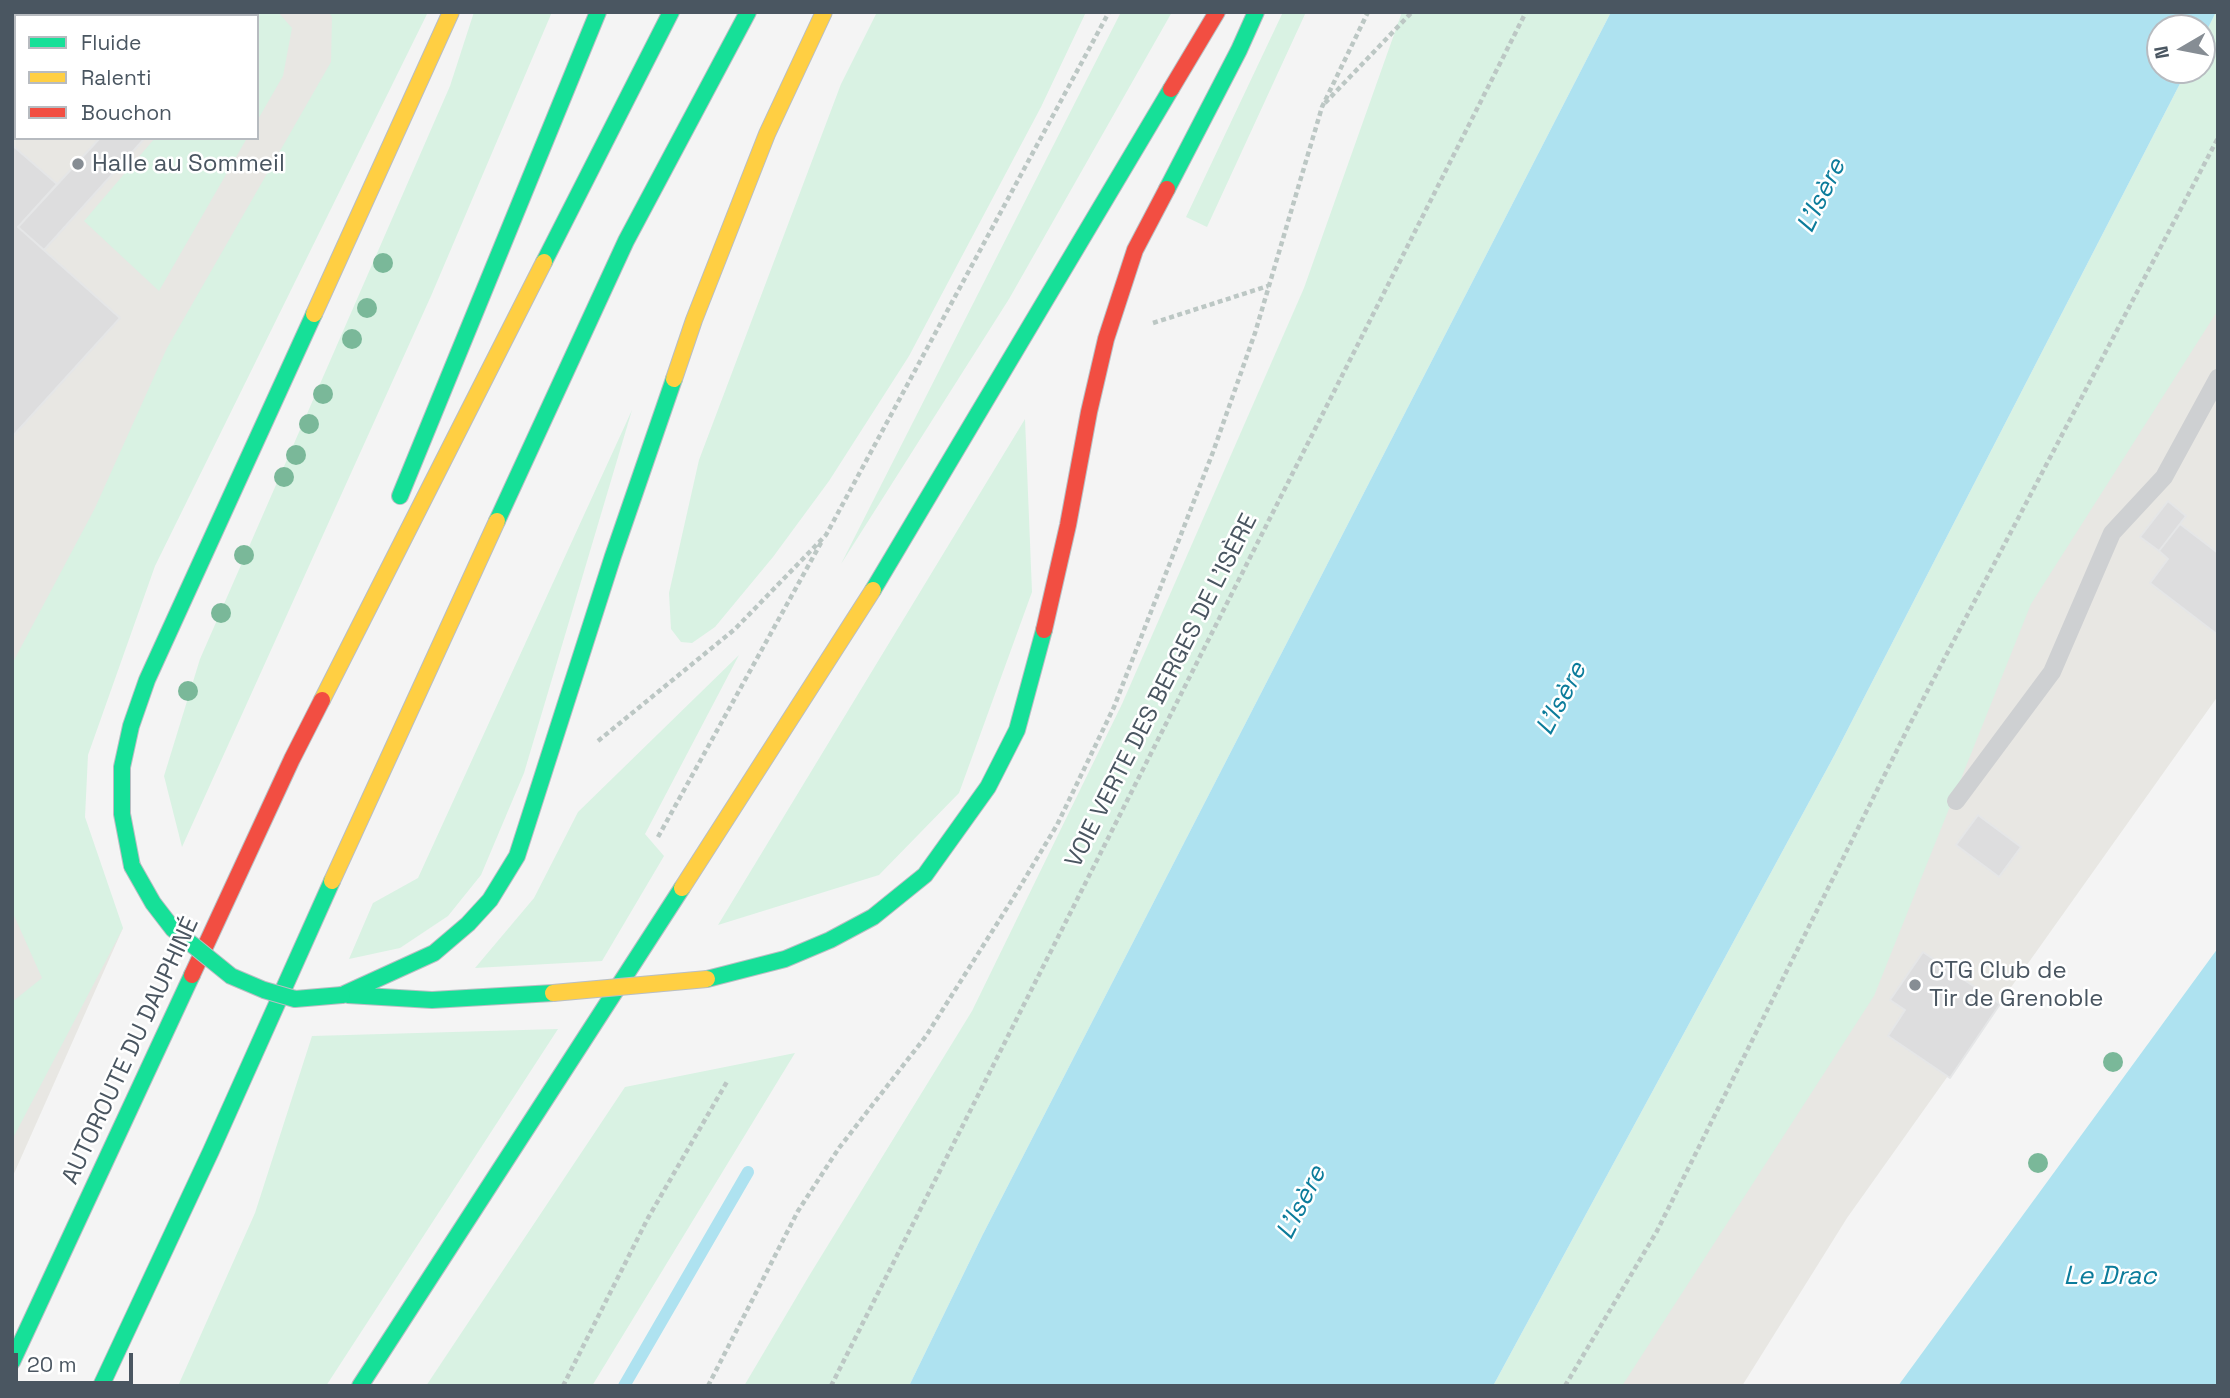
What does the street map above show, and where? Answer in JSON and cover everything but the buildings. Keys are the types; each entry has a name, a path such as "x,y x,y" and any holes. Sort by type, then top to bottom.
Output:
{"highway":[{"path":"451,12 147,680 131,726 122,767 122,814 132,866 153,903 173,929 232,976 264,990 295,999 342,995 432,1000 553,993 706,979 785,959 830,940 873,917 925,875 988,788 1017,730 1034,671 1068,524 1106,339 1135,250 1256,12"},
{"path":"392,514 598,12"},
{"path":"292,759 671,12"},
{"path":"101,1386 211,1151 336,871 620,253 748,12"},
{"path":"342,995 433,953 483,908 517,856 541,789 613,556 694,320 767,134 824,12"},
{"path":"360,1386 862,608 1216,12"},
{"path":"292,759 366,579"},
{"name":"AUTOROUTE DU DAUPHINÉ","path":"12,1362 292,759"}],"lane":[{"path":"1956,801 2052,672 2112,533 2164,477 2218,378"}],"path":[{"path":"658,837 826,535 1109,12"},
{"path":"708,1386 798,1211 839,1148 926,1036 1057,825 1114,708 1213,452 1255,332 1322,107 1368,12"},
{"path":"1322,107 1412,12"},
{"name":"VOIE VERTE DES BERGES DE L'ISÈRE","path":"831,1386 1526,12"},
{"path":"1564,1386 1657,1231 1910,724 2218,138"},
{"path":"1106,339 1269,285"},
{"path":"594,745 735,629 826,535"},
{"path":"563,1386 648,1218 728,1080"}],"shaded area":[{"path":"12,12 381,12 12,696"},
{"name":"CTG Club de Tir de Grenoble","path":"2218,269 2218,696 1847,1218 1742,1386 1605,1386 1943,752"},
{"path":"12,835 123,928 12,1178"}],"green space":[{"path":"278,12 292,28 283,76 259,118 259,14 244,14"},
{"path":"329,12 428,12 155,566 88,755 85,817 123,928 12,1140 12,1002 42,978 12,911 12,664 95,508 167,348 331,62 332,17"},
{"path":"474,12 552,12 431,296 182,847 164,776 200,659 450,86"},
{"path":"877,12 1086,12 1041,107 909,356 829,481 773,557 715,627 692,643 681,642 671,629 669,593 699,460 841,84"},
{"path":"1121,12 1172,12 1009,299 841,564"},
{"path":"1283,12 1306,12 1207,227 1186,217"},
{"path":"1402,12 1611,12 982,1236 909,1386 744,1386 972,1011 1122,704 1304,288"},
{"path":"2216,12 2218,310 2031,604 1874,996 1622,1386 1493,1386 1834,756 2180,84 2216,84"},
{"path":"153,140 246,140 159,291 84,221"},
{"path":"632,410 524,773 481,875 448,916 400,948 349,959 373,903 418,878"},
{"path":"1025,419 1032,592 959,793 879,875 718,925"},
{"path":"739,655 645,834 664,856 602,961 475,968 534,898 578,812"},
{"path":"558,1029 326,1386 178,1386 255,1213 312,1036"},
{"path":"795,1053 592,1386 426,1386 625,1087"}],"water":[{"name":"L'Isère","path":"1611,12 2216,12 2146,14 2146,84 2180,84 1834,756 1493,1386 909,1386 982,1236"},
{"name":"Le Drac","path":"2218,948 2218,1386 1898,1386"}],"waterway":[{"path":"624,1386 748,1172"}],"traffic: fast":[{"path":"400,496 598,12"},
{"path":"544,262 671,12"},
{"path":"497,521 626,241 748,12"},
{"path":"1167,189 1256,12"},
{"path":"873,590 1171,89"},
{"path":"132,866 122,814 122,767 131,726 147,680 314,314"},
{"path":"342,995 434,953 468,924 490,900 517,856 613,556 674,379"},
{"path":"707,979 785,959 830,940 873,917 925,875 988,787 1017,730 1044,630"},
{"path":"132,866 153,903 173,929 231,976 295,999 342,995"},
{"path":"101,1386 211,1151 332,881"},
{"path":"360,1386 682,888"},
{"path":"12,1362 192,975"},
{"path":"348,995 432,1000 553,993"}],"traffic: slow":[{"path":"314,314 451,12"},
{"path":"674,379 694,320 767,134 824,12"},
{"path":"322,700 544,262"},
{"path":"332,881 497,521"},
{"path":"682,888 873,590"},
{"path":"553,993 707,979"}],"traffic: jam":[{"path":"1171,89 1217,12"},
{"path":"1044,630 1106,339 1135,250 1167,189"},
{"path":"192,975 322,700"}],"place":[{"name":"Halle au Sommeil","path":"78,164"},
{"name":"CTG Club de Tir de Grenoble","path":"1915,985"}]}
